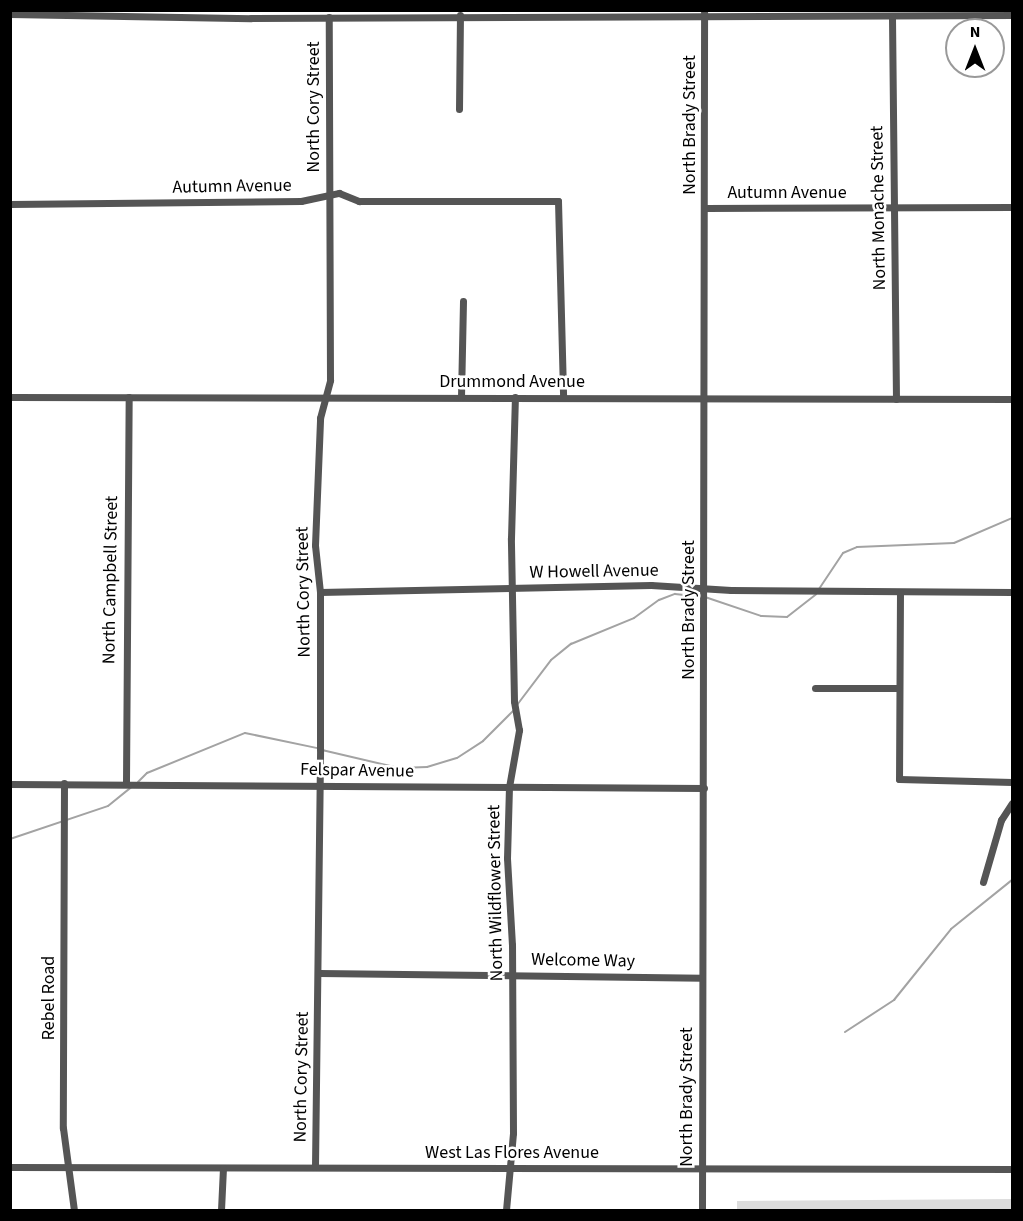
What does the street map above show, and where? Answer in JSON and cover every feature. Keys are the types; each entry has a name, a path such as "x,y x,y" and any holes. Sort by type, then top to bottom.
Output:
{"street":[{"path":"10,14 329,17 704,13 892,17 1012,15"},
{"name":"North Brady Street","path":"702,1210 706,399 704,13"},
{"path":"459,109 460,15"},
{"name":"North Cory Street","path":"315,1167 319,972 320,592 315,545 320,418 331,355 328,194 329,17"},
{"name":"North Monache Street","path":"892,17 896,399"},
{"name":"Autumn Avenue","path":"10,204 301,201 339,193 359,201 558,201 563,397"},
{"name":"Autumn Avenue","path":"706,208 1012,207"},
{"path":"461,397 463,302"},
{"name":"Drummond Avenue","path":"10,397 1012,399"},
{"name":"North Campbell Street","path":"126,782 129,397"},
{"name":"North Wildflower Street","path":"506,1210 513,1133 512,975 507,858 509,787 519,730 514,701 512,588 515,397"},
{"name":"W Howell Avenue","path":"320,592 704,587 900,592 1012,592"},
{"path":"900,592 899,779 1012,782"},
{"path":"815,688 898,688"},
{"name":"Felspar Avenue","path":"10,784 126,782 320,786 704,788"},
{"name":"Rebel Road","path":"64,783 65,1168 72,1185 74,1210"},
{"path":"983,882 1001,820 1012,803"},
{"name":"Welcome Way","path":"319,972 702,978"},
{"name":"West Las Flores Avenue","path":"10,1167 1012,1169"},
{"path":"221,1210 223,1168"}],"shaded area":[{"path":"1012,1199 1012,1210 737,1210 737,1201"}],"waterway":[{"path":"819,589 843,553 857,547 954,543 1012,518"},
{"path":"517,705 551,660 571,644 634,618 659,600 675,594 705,597 761,616 787,617 816,594"},
{"path":"322,750 399,768 427,767 457,758 483,741 514,710"},
{"path":"138,782 147,773 245,733 317,748"},
{"path":"10,839 108,806 133,786"},
{"path":"845,1032 894,1000 951,929 1012,880"}]}
